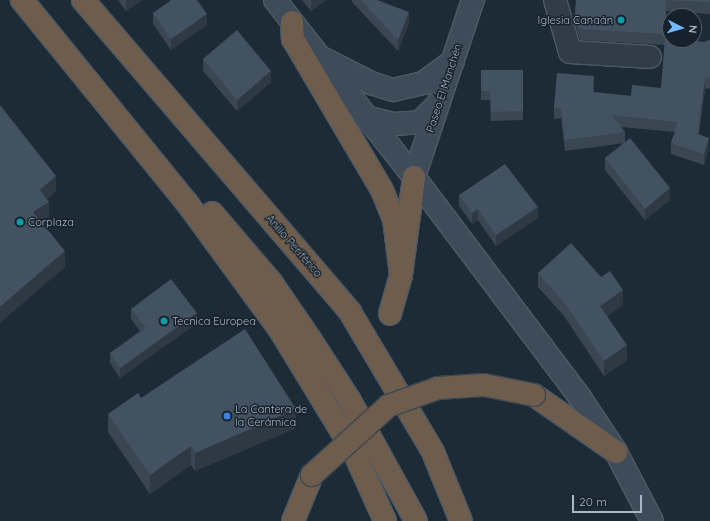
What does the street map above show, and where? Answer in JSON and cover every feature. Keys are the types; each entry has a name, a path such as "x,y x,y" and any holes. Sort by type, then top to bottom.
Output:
{"highway":[{"path":"22,0 131,131 280,330 353,450 385,521"},
{"name":"Anillo Periférico","path":"83,0 350,312 433,452 461,521"},
{"path":"292,22 293,39 382,190 394,219 401,275"},
{"path":"131,131 193,191 271,282 349,399 416,521"},
{"path":"390,314 401,275 414,177"},
{"path":"293,521 312,475 388,406 438,388 484,385 534,395 616,452"}],"main road":[{"path":"276,0 365,117 414,177 616,452 652,521"},
{"name":"Paseo El Manchén","path":"414,177 473,0"},
{"path":"319,56 371,83 393,90 423,83 453,61"},
{"path":"365,117 394,124 420,122 438,104"}],"street":[{"path":"555,0 570,52 650,57"}],"building":[{"path":"171,0 197,0 207,14 171,39 153,13"},
{"path":"361,0 377,0 409,12 398,40"},
{"name":"Iglesia Canaán","path":"576,0 666,0 666,8 662,8 662,34 580,29 575,13"},
{"path":"666,0 710,0 710,2"},
{"path":"237,30 271,71 237,100 203,59"},
{"path":"710,40 710,77 705,78 698,134 709,138 704,154 671,143 678,122 612,115 625,132 565,140 561,108 554,108 557,73 594,76 593,92 631,96 632,85 661,88 664,48 702,48 702,42"},
{"path":"481,70 523,70 523,111 491,112 490,91 481,91"},
{"name":"Corplaza","path":"0,105 56,176 40,190 49,202 33,212 65,251 0,307"},
{"path":"630,138 670,188 645,209 605,158"},
{"path":"505,164 538,207 496,235 478,209 472,213 459,195"},
{"path":"571,243 601,277 610,271 623,290 600,306 627,345 604,361 564,302 538,273"},
{"path":"171,279 197,313 120,368 110,353 146,328 131,309"},
{"path":"245,329 296,409 195,453 191,446 150,475 108,414 138,393 141,398"}],"place":[{"name":"Iglesia Canaán","path":"621,20"},
{"name":"Corplaza","path":"20,222"},
{"name":"Tecnica Europea","path":"164,321"},
{"name":"La Cantera de la Cerámica","path":"227,416"}]}
